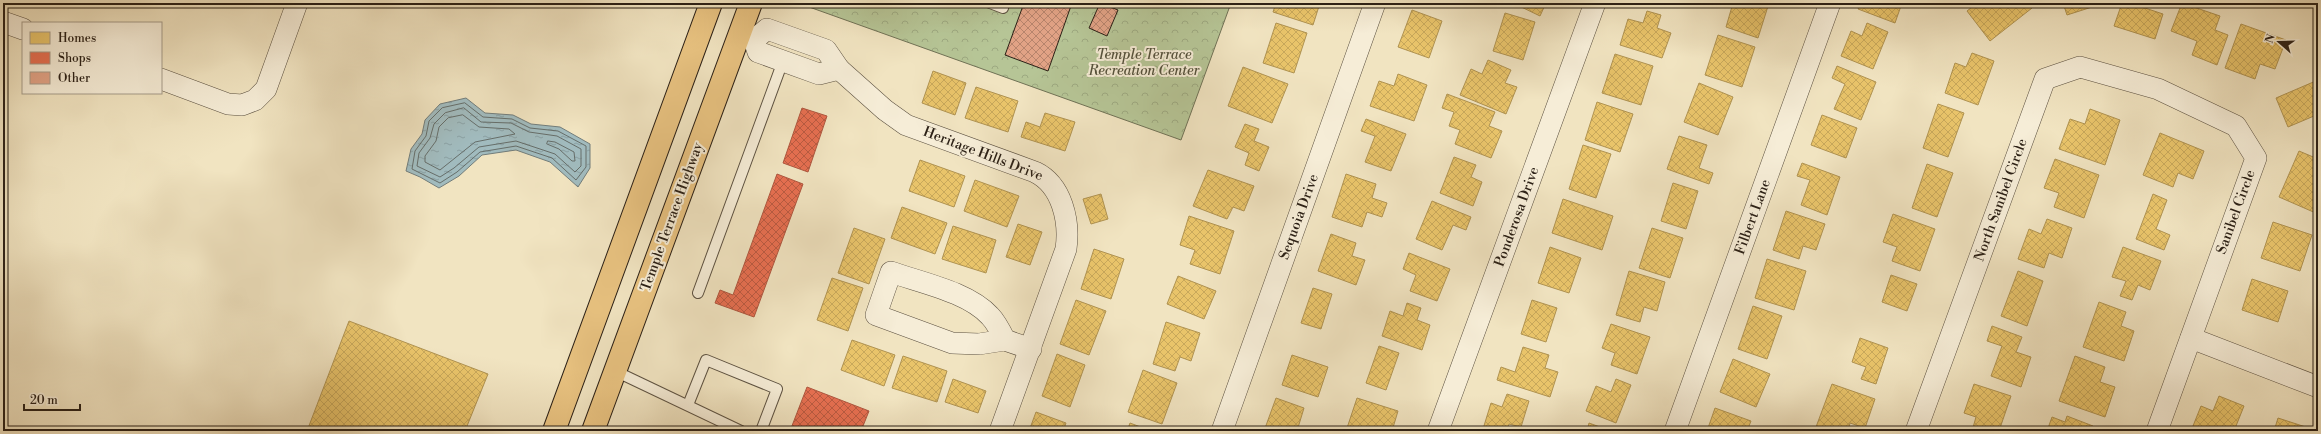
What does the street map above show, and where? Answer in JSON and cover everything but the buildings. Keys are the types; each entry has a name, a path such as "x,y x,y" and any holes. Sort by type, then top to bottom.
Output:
{"main road":[{"path":"554,431 711,3"},
{"path":"735,3 729,21 747,38"},
{"name":"Temple Terrace Highway","path":"593,431 615,371 747,38 751,3"}],"street":[{"path":"162,79 228,104 242,105 255,100 266,89 297,3"},
{"name":"Sequoia Drive","path":"1222,431 1376,3"},
{"name":"Ponderosa Drive","path":"1438,431 1595,3"},
{"name":"Filbert Lane","path":"1675,431 1830,3"},
{"path":"3,22 22,29"},
{"name":"Heritage Hills Drive","path":"747,38 767,29 826,50 839,69 885,110 906,125 1035,172 1045,177 1053,186 1064,212 1067,238 1066,249 1000,431"},
{"path":"747,38 758,52 819,74 839,69"},
{"name":"North Sanibel Circle","path":"1916,431 2046,79 2080,67 2158,89"},
{"name":"Sanibel Circle","path":"2157,431 2256,158 2236,126 2158,89"},
{"path":"1005,340 992,317 980,306 966,298 892,272 876,315 952,343 979,344 1005,340 1031,349"},
{"path":"2192,338 2318,387"}],"lane":[{"path":"990,3 1003,8 1004,3"},
{"path":"698,293 783,61"},
{"path":"688,405 706,360 777,389 761,431"},
{"path":"615,371 741,431"}],"green space":[{"name":"Temple Terrace Recreation Center","path":"798,3 1231,3 1181,140"}],"water":[{"path":"466,98 485,113 513,115 531,124 560,127 590,144 590,168 578,187 550,162 516,150 482,155 459,176 439,188 406,171 411,149 422,134 425,120 440,104"}]}
